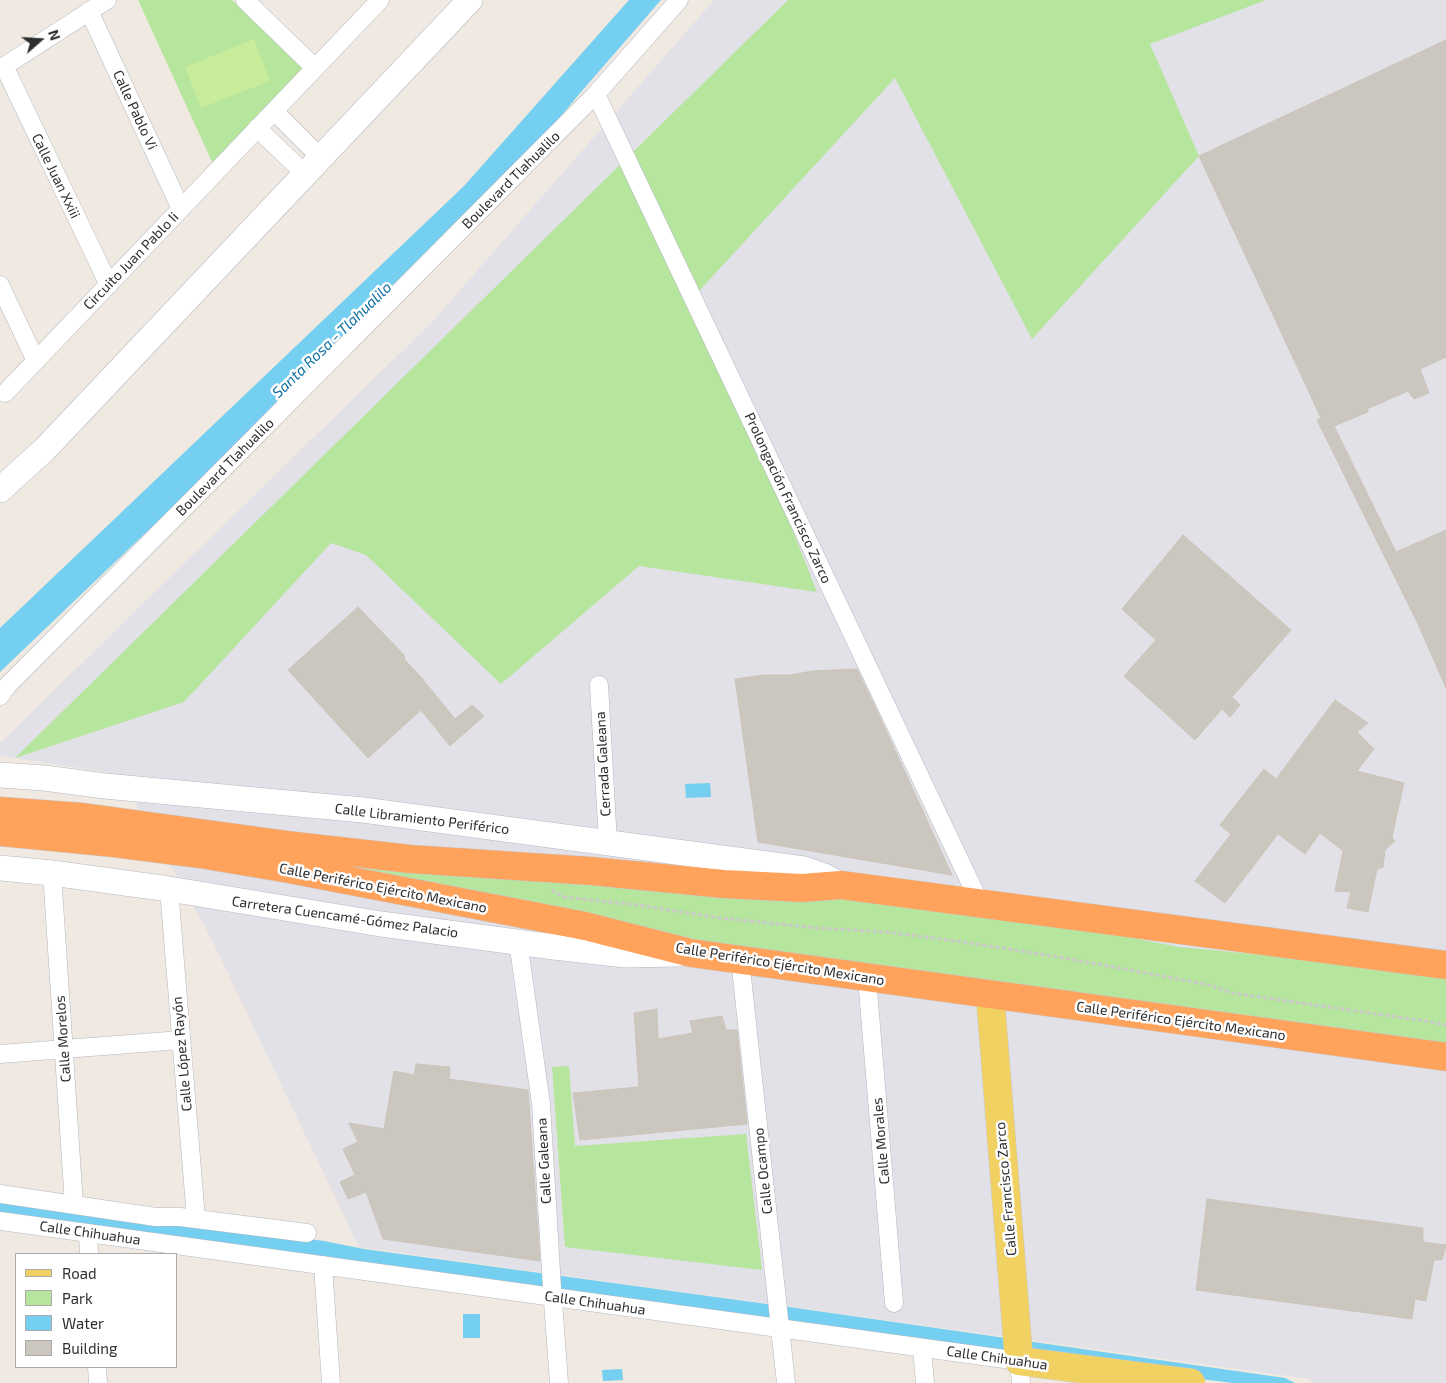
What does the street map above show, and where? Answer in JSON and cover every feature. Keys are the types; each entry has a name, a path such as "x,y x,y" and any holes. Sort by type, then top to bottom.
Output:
{"highway":[{"name":"Calle Periférico Ejército Mexicano","path":"0,811 83,817 363,854 528,868 592,871 724,884 802,888 841,885 1446,966"},
{"name":"Calle Periférico Ejército Mexicano","path":"0,832 114,842 280,868 557,920 691,953 1446,1057"}],"main road":[{"path":"0,490 45,449 470,0"},
{"name":"Calle Libramiento Periférico","path":"0,775 363,810 804,869 824,876 841,885"},
{"name":"Carretera Cuencamé-Gómez Palacio","path":"0,868 169,889 381,924 626,955 691,953"},
{"name":"Calle Francisco Zarco","path":"990,994 1019,1356"},
{"name":"Calle Chihuahua","path":"1019,1356 1191,1383"}],"street":[{"path":"2,68 106,0"},
{"path":"246,0 315,68"},
{"name":"Circuito Juan Pablo Ii","path":"5,393 380,0"},
{"name":"Boulevard Tlahualilo","path":"0,696 8,685 596,94 679,0"},
{"name":"Calle Pablo Vi","path":"90,11 181,209"},
{"name":"Calle Juan Xxiii","path":"2,68 109,285"},
{"name":"Prolongación Francisco Zarco","path":"596,94 980,903"},
{"path":"274,110 313,166"},
{"path":"258,128 313,166"},
{"path":"0,285 36,361"},
{"name":"Cerrada Galeana","path":"599,684 608,843"},
{"name":"Calle Morelos","path":"52,873 74,1205"},
{"name":"Calle López Rayón","path":"169,889 196,1219"},
{"name":"Calle Galeana","path":"518,941 541,1104 559,1383"},
{"name":"Calle Ocampo","path":"740,959 786,1383"},
{"name":"Calle Morales","path":"867,978 894,1303"},
{"path":"0,1054 181,1040"},
{"path":"0,1194 156,1217 180,1217 307,1233"},
{"name":"Calle Chihuahua","path":"0,1221 323,1265 552,1292 780,1324 922,1348 1019,1356"},
{"path":"88,1233 90,1253"},
{"path":"323,1265 332,1383"},
{"path":"922,1348 925,1383"},
{"path":"97,1368 98,1383"}],"path":[{"path":"528,868 539,882 563,897 638,905 720,918 818,928 886,932 956,941 1157,975 1208,985 1232,993 1425,1021 1446,1026"}],"shaded area":[{"path":"714,0 1446,0 1446,1383 1312,1383 1310,1379 359,1247 211,938 120,774 0,756 0,743 433,321"}],"green space":[{"path":"138,0 232,0 304,68 213,164"},
{"path":"788,0 1266,0 1150,44 1199,156 1032,339 895,78 699,291 817,592 639,566 501,684 366,555 331,543 184,702 15,758"},
{"path":"254,39 270,81 201,108 185,67"},
{"path":"273,852 797,892 1051,922 1179,947 1446,972 1446,1062 693,949"},
{"path":"569,1066 575,1146 746,1134 762,1270 565,1247 552,1067"}],"water":[{"name":"Santa Rosa - Tlahualilo","path":"629,0 661,0 479,214 0,672 0,628 464,186"},
{"path":"710,783 711,797 686,798 685,784"},
{"path":"0,1198 324,1241 364,1249 796,1308 1285,1378 1295,1383 1233,1383 1036,1359 0,1216"},
{"path":"463,1314 480,1314 480,1338 463,1338"},
{"path":"622,1369 623,1380 603,1381 602,1370"}],"building":[{"path":"1446,40 1446,357 1420,369 1429,393 1414,399 1408,391 1367,409 1368,412 1334,426 1396,552 1446,530 1446,688 1418,624 1317,420 1321,418 1199,156"},
{"path":"1183,535 1291,630 1232,697 1240,705 1230,717 1222,709 1195,740 1124,676 1156,640 1122,609"},
{"path":"358,607 404,655 405,660 455,719 472,705 484,716 450,746 421,710 368,758 288,670"},
{"path":"857,669 952,875 758,842 735,679 764,675 791,675 812,671"},
{"path":"1335,700 1368,723 1357,732 1374,749 1357,771 1404,783 1392,837 1395,841 1385,850 1383,867 1377,869 1368,912 1347,908 1351,892 1335,891 1343,851 1320,833 1305,854 1278,834 1225,903 1195,881 1231,834 1220,825 1264,769 1276,779"},
{"path":"657,1009 658,1039 693,1033 690,1021 722,1016 726,1030 737,1030 747,1124 580,1140 573,1093 639,1087 634,1013"},
{"path":"416,1064 450,1067 449,1079 528,1090 540,1261 383,1239 366,1192 348,1199 340,1182 355,1175 343,1149 358,1142 349,1123 384,1129 394,1071 414,1075"},
{"path":"1207,1199 1423,1228 1423,1242 1446,1245 1442,1260 1434,1260 1426,1301 1415,1299 1412,1319 1196,1290"}]}
